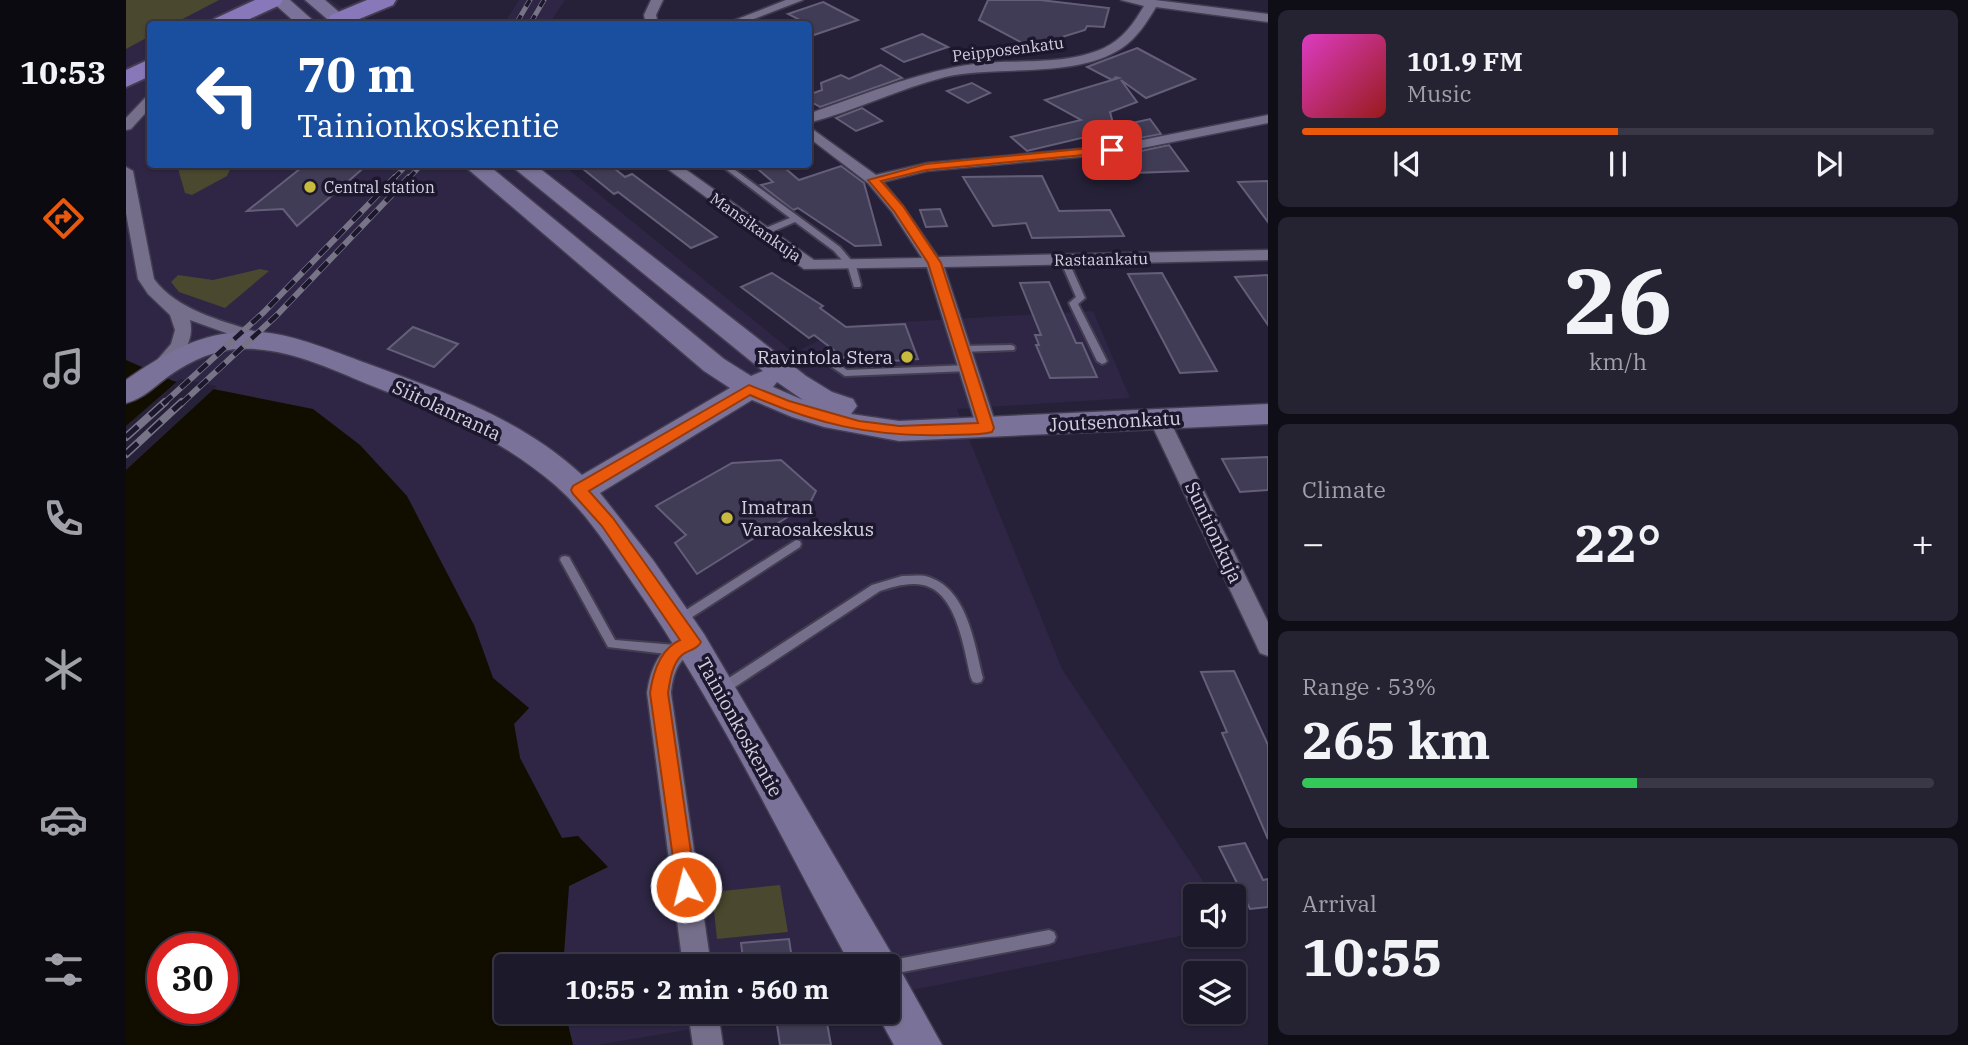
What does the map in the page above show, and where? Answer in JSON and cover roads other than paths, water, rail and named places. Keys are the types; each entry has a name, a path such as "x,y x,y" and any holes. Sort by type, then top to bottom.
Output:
{"highway":[{"path":"204,21 242,0"},
{"path":"227,21 264,0"},
{"path":"228,21 272,0"},
{"path":"340,21 385,0"},
{"path":"126,66 147,54"},
{"path":"126,80 147,68"}],"main road":[{"path":"279,0 304,21"},
{"path":"314,0 334,21"},
{"path":"478,168 702,356 749,389"},
{"path":"525,168 779,370 624,466 579,490"},
{"path":"126,394 160,367 215,342 262,340"},
{"name":"Siitolanranta","path":"262,340 434,399 527,449 579,490"},
{"name":"Joutsenonkatu","path":"779,370 822,398 859,412 974,429"},
{"name":"Joutsenonkatu","path":"749,389 784,404 858,426 899,431 1268,414"},
{"name":"Tainionkoskentie","path":"579,490 608,522 682,638 720,691 868,954"},
{"path":"900,1011 919,1045"}],"street":[{"path":"651,21 650,15 657,0"},
{"path":"739,21 797,0"},
{"path":"1127,0 1268,18"},
{"name":"Peipposenkatu","path":"812,118 934,76 968,69 1080,58 1109,51 1131,36 1152,3"},
{"path":"126,126 147,104"},
{"path":"873,180 926,167 1125,148 1268,119"},
{"path":"812,133 873,180 898,209 934,263 969,368 974,429"},
{"name":"Mansikankuja","path":"674,168 810,265 934,263"},
{"path":"126,171 146,279 151,290 171,304 262,340"},
{"name":"Rastaankatu","path":"934,263 1268,255"},
{"path":"160,367 174,354 184,334 182,317 171,304"},
{"name":"Suntionkuja","path":"1159,419 1268,646"},
{"path":"682,638 662,674 659,693 695,954"},
{"path":"705,1024 708,1045"}],"lane":[{"path":"727,168 837,249 852,265 857,285"},
{"path":"764,232 795,219"},
{"path":"1064,260 1081,298 1073,303 1102,361"},
{"path":"962,349 1011,348"},
{"path":"825,359 845,373 969,368"},
{"path":"565,560 612,644 682,638 796,544"},
{"path":"720,691 876,588 899,579 923,579 942,588 954,602 965,629 977,678"},
{"path":"900,966 1049,937"}],"railway":[{"path":"518,21 530,0"},
{"path":"532,21 544,0"},
{"path":"395,177 404,168"},
{"path":"408,179 418,168"},
{"path":"163,404 264,312 395,177"},
{"path":"181,404 276,316 409,177"},
{"path":"126,437 165,402"},
{"path":"126,454 182,402"}],"place":[{"name":"Central station","path":"310,187"},
{"name":"Ravintola Stera","path":"907,357"},
{"name":"Imatran Varaosakeskus","path":"727,518"}]}
